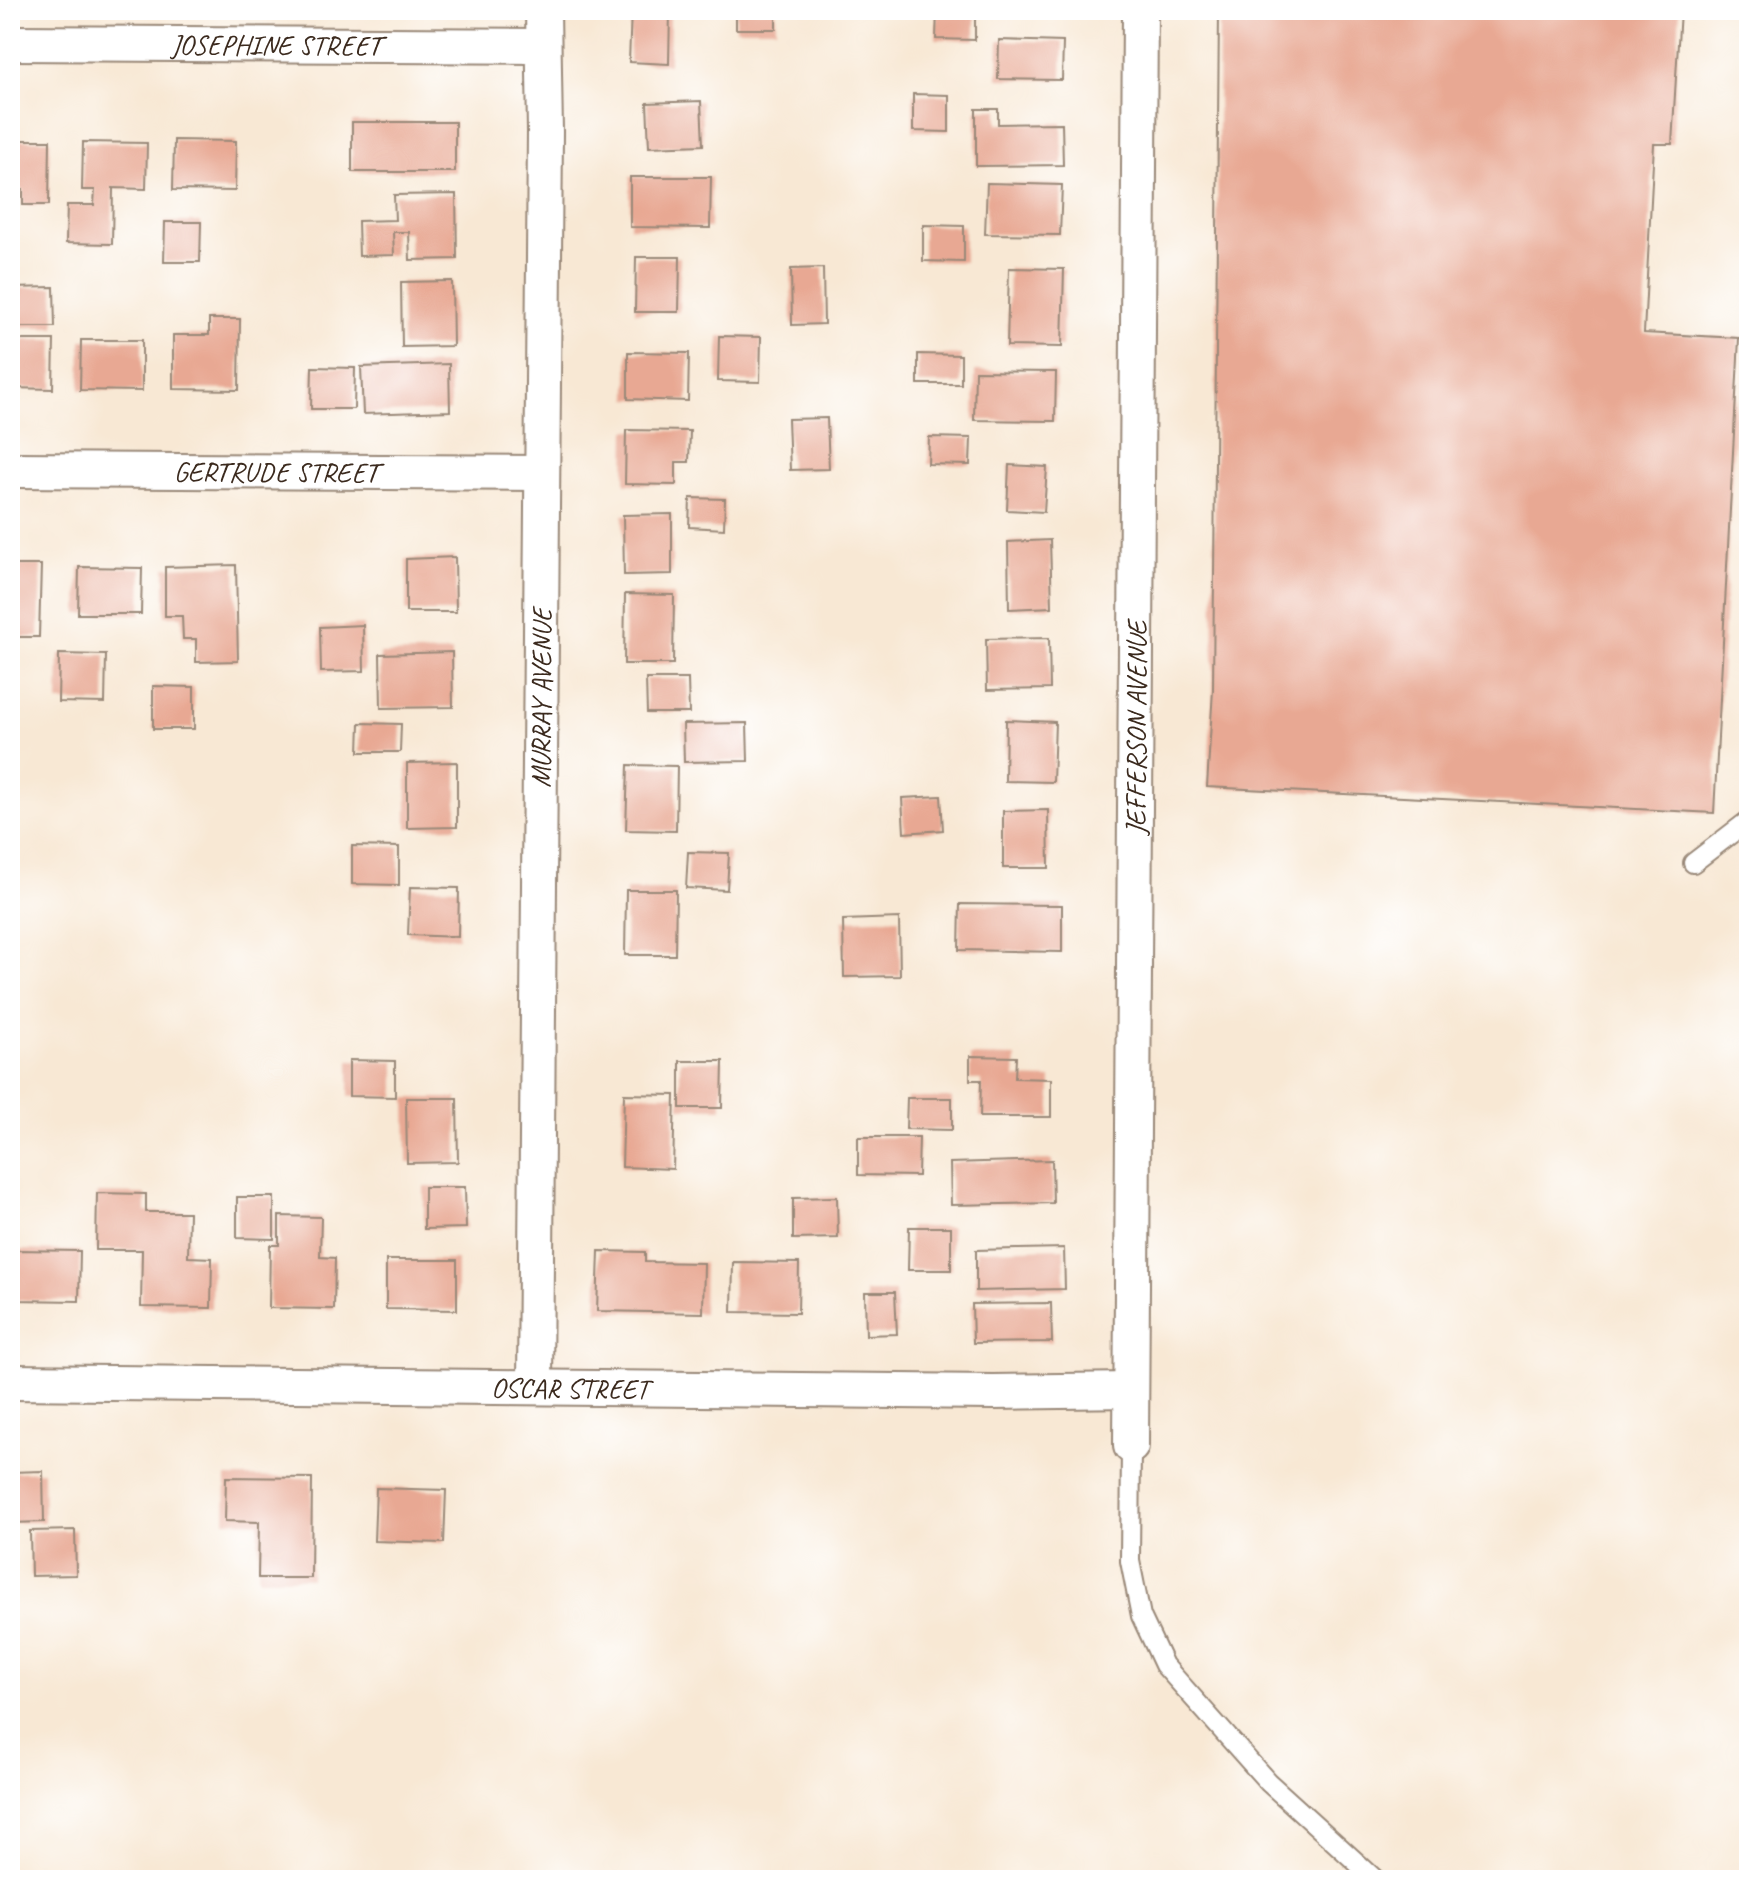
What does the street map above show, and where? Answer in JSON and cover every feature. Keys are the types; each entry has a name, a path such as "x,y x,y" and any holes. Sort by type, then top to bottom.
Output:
{"street":[{"name":"MURRAY AVENUE","path":"535,1386 545,132 543,10"},
{"name":"JEFFERSON AVENUE","path":"1131,1446 1140,10"},
{"name":"JOSEPHINE STREET","path":"10,43 542,46"},
{"name":"GERTRUDE STREET","path":"10,470 542,473"},
{"name":"OSCAR STREET","path":"10,1382 535,1386 639,1390 1131,1390"}],"lane":[{"path":"1693,863 1749,820"},
{"path":"1131,1446 1130,1561 1141,1616 1164,1665 1268,1782 1376,1880"}],"building":[{"path":"631,10 670,10 669,64 629,62"},
{"path":"736,10 776,10 776,29 736,29"},
{"path":"937,10 975,10 975,40 936,39"},
{"path":"1219,10 1680,10 1672,144 1654,144 1644,333 1739,338 1714,813 1207,787 1213,690"},
{"path":"999,40 1063,42 1062,80 998,79"},
{"path":"913,94 949,95 949,132 913,131"},
{"path":"701,101 703,145 649,147 647,103"},
{"path":"976,109 998,109 998,124 1062,123 1063,165 976,166"},
{"path":"352,122 455,122 455,172 352,172"},
{"path":"10,140 50,140 49,205 23,205 23,190 10,190"},
{"path":"174,140 236,141 235,191 173,190"},
{"path":"83,142 147,143 146,189 113,188 112,244 66,243 67,205 94,205 95,190 82,190"},
{"path":"630,177 711,177 710,228 630,227"},
{"path":"987,183 1062,185 1060,235 985,234"},
{"path":"456,194 457,259 410,260 409,232 393,232 394,255 359,256 358,221 395,220 394,195"},
{"path":"165,222 201,222 200,262 164,262"},
{"path":"923,225 964,226 964,262 923,261"},
{"path":"636,257 680,257 679,312 635,312"},
{"path":"823,268 824,324 792,325 791,269"},
{"path":"1009,268 1064,269 1062,347 1007,346"},
{"path":"452,281 453,346 402,347 401,282"},
{"path":"54,287 55,327 10,327 10,288"},
{"path":"209,319 240,319 239,390 173,389 173,335 209,335"},
{"path":"719,336 761,337 760,382 718,381"},
{"path":"10,340 54,340 53,389 10,388"},
{"path":"81,340 142,340 142,391 80,390"},
{"path":"628,352 689,353 688,401 628,399"},
{"path":"918,354 961,355 961,384 918,384"},
{"path":"449,364 450,411 363,414 361,367"},
{"path":"312,367 355,368 354,409 311,409"},
{"path":"975,371 1056,372 1055,421 974,420"},
{"path":"827,418 829,469 790,470 788,419"},
{"path":"626,430 690,431 689,462 676,462 676,485 625,484"},
{"path":"929,437 971,438 970,465 928,464"},
{"path":"1009,465 1047,467 1044,512 1007,510"},
{"path":"690,498 725,499 724,529 689,527"},
{"path":"672,514 672,574 624,575 623,515"},
{"path":"1050,540 1052,607 1009,609 1008,542"},
{"path":"455,557 456,612 406,612 406,559"},
{"path":"10,565 41,565 39,637 10,637"},
{"path":"236,565 238,661 196,662 196,639 183,639 182,616 165,616 165,567"},
{"path":"79,567 142,568 141,614 78,614"},
{"path":"625,594 674,595 673,664 624,664"},
{"path":"363,625 364,671 321,672 320,627"},
{"path":"1049,638 1050,689 987,690 986,639"},
{"path":"452,652 453,707 381,708 380,654"},
{"path":"59,654 106,655 105,703 58,702"},
{"path":"646,679 688,679 689,713 647,713"},
{"path":"153,686 194,687 194,729 153,729"},
{"path":"1006,720 1055,722 1053,782 1005,781"},
{"path":"360,723 401,724 400,752 359,752"},
{"path":"747,723 748,761 684,762 683,724"},
{"path":"457,762 457,827 407,828 407,763"},
{"path":"628,765 677,766 676,831 626,830"},
{"path":"941,796 943,830 904,833 902,798"},
{"path":"1048,810 1049,868 1003,868 1003,811"},
{"path":"352,846 399,847 399,885 352,884"},
{"path":"688,852 729,853 727,890 686,888"},
{"path":"410,887 459,888 458,937 408,935"},
{"path":"626,890 676,890 675,955 625,955"},
{"path":"960,904 1062,905 1062,952 959,950"},
{"path":"899,918 900,976 844,977 843,920"},
{"path":"970,1056 1016,1057 1015,1078 1051,1079 1051,1117 980,1117 981,1080 970,1080"},
{"path":"349,1060 395,1061 395,1097 349,1096"},
{"path":"680,1061 723,1061 722,1108 680,1108"},
{"path":"624,1094 675,1095 673,1169 622,1167"},
{"path":"406,1098 457,1098 458,1162 407,1163"},
{"path":"907,1098 952,1098 952,1130 906,1129"},
{"path":"858,1137 919,1137 918,1176 858,1175"},
{"path":"1052,1160 1053,1203 951,1205 950,1163"},
{"path":"424,1187 465,1187 466,1228 424,1229"},
{"path":"97,1193 146,1194 146,1212 189,1212 188,1257 212,1258 211,1308 141,1307 142,1250 96,1250"},
{"path":"237,1197 274,1197 274,1239 237,1238"},
{"path":"837,1197 838,1238 793,1239 793,1198"},
{"path":"10,1204 14,1204 15,1246 10,1246"},
{"path":"279,1216 321,1217 320,1257 335,1258 334,1309 269,1308 270,1245 279,1245"},
{"path":"909,1227 951,1227 951,1270 908,1270"},
{"path":"1064,1248 1065,1289 976,1291 976,1250"},
{"path":"15,1250 80,1251 79,1301 14,1300"},
{"path":"599,1251 645,1252 645,1262 704,1263 703,1313 597,1311"},
{"path":"386,1260 457,1260 457,1310 386,1309"},
{"path":"733,1262 799,1263 798,1313 732,1312"},
{"path":"865,1292 895,1292 897,1334 866,1335"},
{"path":"1051,1303 1052,1342 973,1343 972,1304"},
{"path":"43,1471 44,1522 10,1523 10,1472"},
{"path":"226,1477 312,1478 311,1578 258,1578 259,1522 225,1521"},
{"path":"376,1488 446,1490 444,1543 374,1541"},
{"path":"75,1530 76,1575 31,1576 30,1531"}]}
